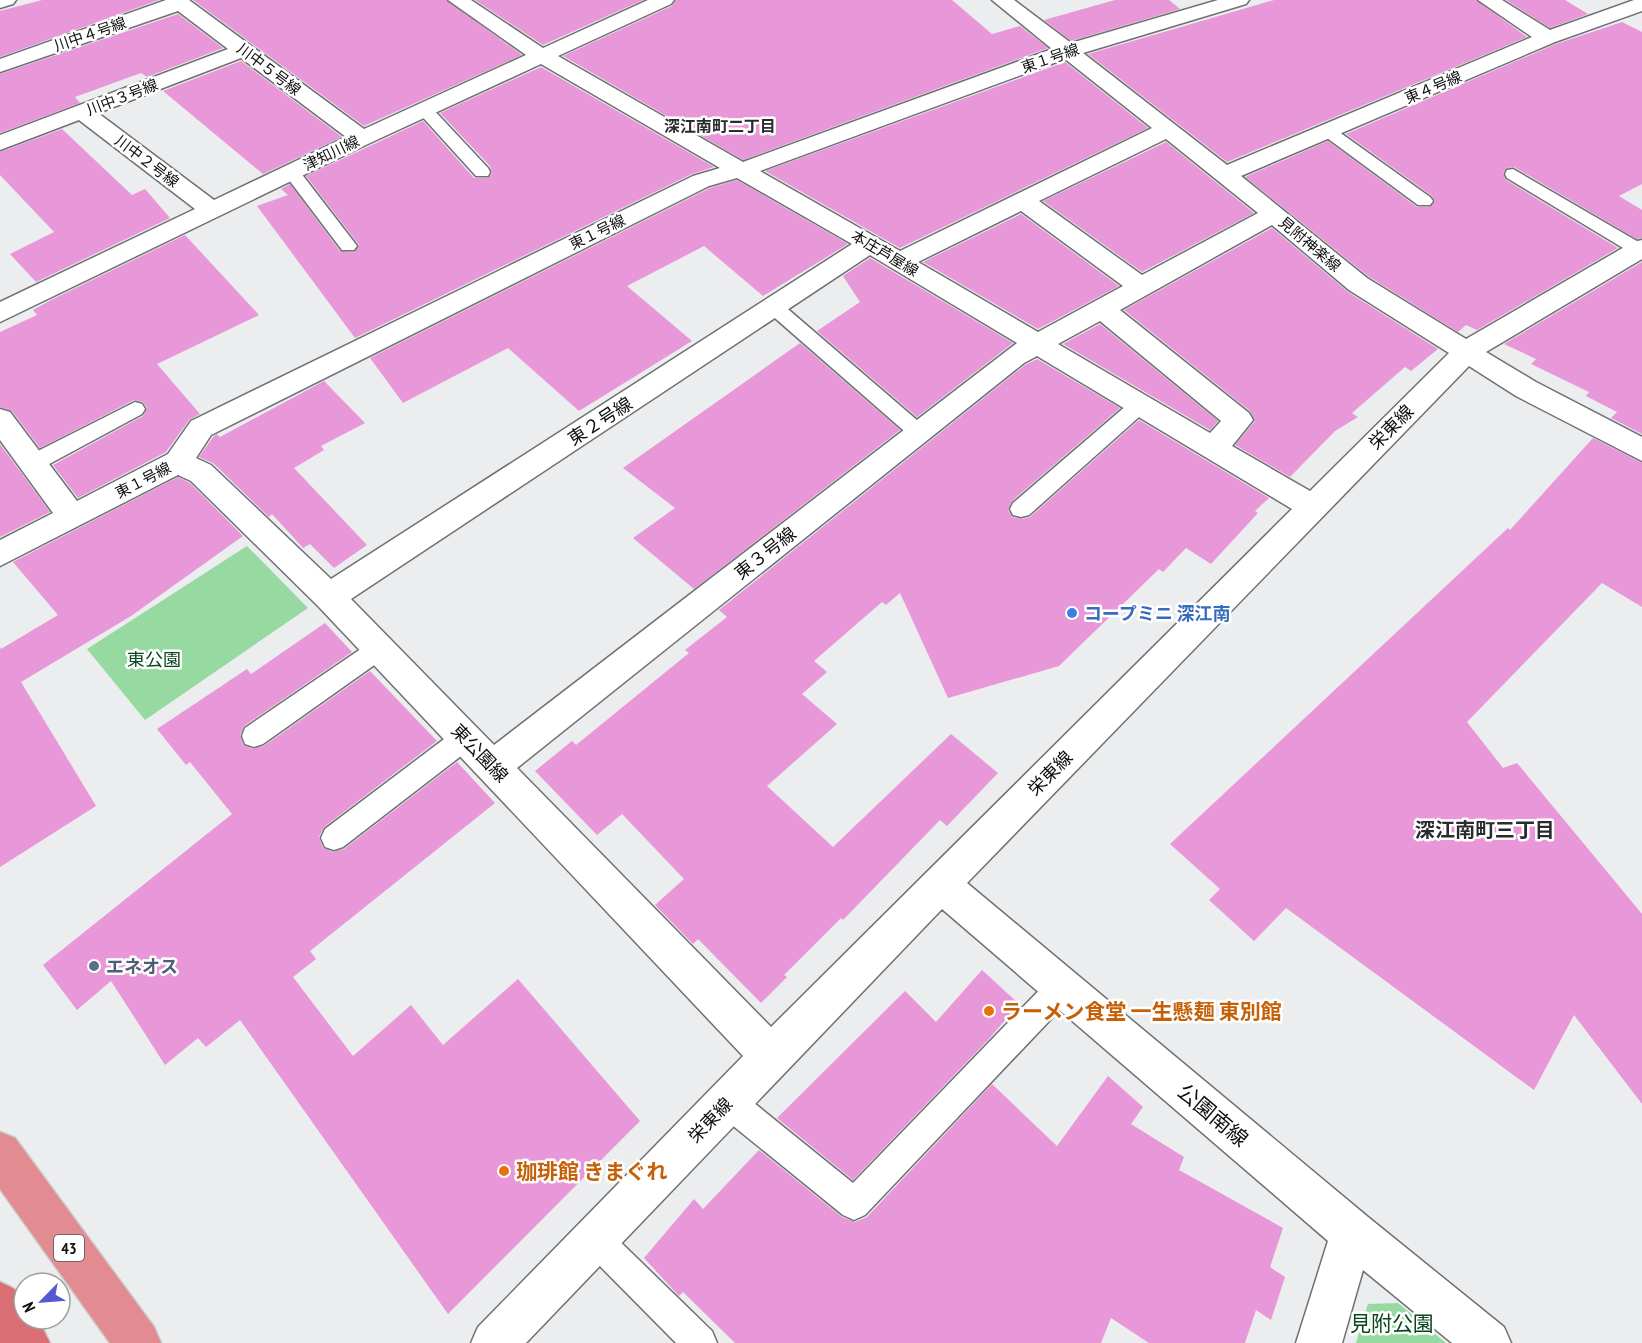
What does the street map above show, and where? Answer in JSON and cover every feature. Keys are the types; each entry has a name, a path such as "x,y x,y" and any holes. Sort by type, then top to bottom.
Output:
{"highway":[{"name":"43","path":"0,1153 138,1343"},
{"path":"0,1305 27,1343"}],"street":[{"path":"0,2 6,0"},
{"name":"本庄芦屋線","path":"458,0 540,55 870,244 1312,507"},
{"name":"津知川線","path":"4,303 211,210 540,55 664,0"},
{"name":"見附神楽線","path":"1002,0 1225,174 1358,284 1526,389 1642,450"},
{"name":"東１号線","path":"0,554 178,462 201,428 700,182 780,158 1192,6 1239,0"},
{"path":"1488,0 1548,38"},
{"name":"川中５号線","path":"178,2 362,138"},
{"name":"川中４号線","path":"0,66 178,2"},
{"name":"東４号線","path":"1225,174 1548,38 1642,4"},
{"name":"川中３号線","path":"0,143 244,50"},
{"name":"川中２号線","path":"82,112 211,210"},
{"path":"899,261 1167,130"},
{"path":"1023,201 1140,286"},
{"name":"東３号線","path":"493,766 1016,356 1274,214"},
{"name":"東２号線","path":"329,597 870,244"},
{"name":"栄東線","path":"494,1343 771,1056 1467,351 1641,249"},
{"path":"1101,308 1239,420 1214,447"},
{"path":"0,419 72,516"},
{"name":"東公園線","path":"178,462 201,473 329,597 771,1056"},
{"name":"公園南線","path":"941,884 1352,1233 1488,1343"},
{"path":"1318,1343 1352,1233"}],"lane":[{"path":"424,109 482,172"},
{"path":"1329,132 1424,201"},
{"path":"291,172 348,246"},
{"path":"1512,174 1641,249"},
{"path":"775,308 918,432"},
{"path":"1021,508 1141,404"},
{"path":"33,463 135,409"},
{"path":"254,736 379,649"},
{"path":"334,838 465,738"},
{"path":"727,1101 854,1204 1062,987"},
{"path":"595,1239 700,1343"}],"green space":[{"name":"東公園","path":"247,546 308,608 145,720 87,649"},
{"name":"見附公園","path":"1398,1303 1446,1343 1356,1343 1368,1304"}],"building":[{"path":"42,0 159,0 0,57 0,11"},
{"path":"193,0 446,0 522,55 364,126"},
{"path":"475,0 643,0 543,45"},
{"path":"676,0 952,0 992,34 1020,26 1048,48 743,160 563,56 672,6"},
{"path":"1115,0 1169,0 1180,9 1071,41 1044,20"},
{"path":"1274,0 1476,0 1527,37 1227,162 1088,54"},
{"path":"1506,0 1565,0 1588,14 1550,28"},
{"path":"178,14 223,48 147,77 141,73 75,97 80,103 0,133 0,74"},
{"path":"1622,22 1642,32 1642,184 1619,196 1642,210 1642,238 1637,239 1514,167 1507,168 1503,173 1506,180 1618,248 1477,330 1466,325 1458,332 1368,276 1245,177 1328,141 1417,207 1430,207 1435,201 1431,195 1346,134 1556,44"},
{"path":"241,61 342,137 263,174 163,91"},
{"path":"1065,62 1148,128 900,248 765,171"},
{"path":"541,67 714,167 692,174 355,338 257,206 288,195 281,189 290,184 340,251 354,252 359,245 306,176 423,121 474,178 488,178 492,173 490,166 440,113"},
{"path":"62,129 132,195 145,189 170,218 36,282 10,254 54,232 0,175 0,152"},
{"path":"1166,142 1254,213 1142,272 1043,201"},
{"path":"737,180 848,244 763,296 704,246 627,286 692,341 579,411 508,348 403,403 370,358 710,188"},
{"path":"1021,214 1119,286 1038,329 923,262"},
{"path":"1272,228 1348,292 1438,349 1411,371 1405,367 1352,413 1358,417 1335,431 1290,477 1235,445 1255,421 1250,411 1124,310"},
{"path":"185,235 259,315 157,364 200,414 189,420 166,452 78,498 53,465 143,416 147,408 143,402 134,400 40,448 12,411 0,407 0,332 37,315 33,310 51,300"},
{"path":"870,258 1013,343 917,417 817,331 860,302 843,276"},
{"path":"1642,262 1642,434 1611,418 1617,412 1586,396 1589,392 1531,364 1536,359 1504,344"},
{"path":"1100,324 1218,421 1210,430 1063,344"},
{"path":"800,343 900,430 694,589 633,538 675,508 623,468"},
{"path":"1037,359 1120,408 1012,501 1008,510 1012,517 1022,519 1030,517 1139,420 1269,498 1255,511 1258,513 1211,564 1186,548 1163,572 1159,569 1059,666 948,698 900,593 886,605 882,602 814,661 827,672 802,694 837,724 767,786 833,847 951,734 998,773 947,826 940,820 843,920 841,918 784,975 787,977 761,1003 698,939 693,944 655,905 684,879 622,814 597,835 535,771 572,741 576,745 689,653 685,650 727,617 719,610 1025,365"},
{"path":"324,381 365,423 321,446 324,450 294,468 367,545 334,568 310,544 303,548 272,514 269,517 213,463 199,457 217,434 220,437"},
{"path":"1593,438 1642,463 1642,607 1602,583 1467,722 1503,768 1517,763 1642,914 1642,1104 1574,1015 1534,1090 1286,908 1254,941 1209,900 1220,889 1170,844 1508,528 1510,530"},
{"path":"0,444 50,512 0,537"},
{"path":"178,477 190,483 243,536 131,616 21,682 96,806 0,867 0,647 1,649 58,615 13,562"},
{"path":"325,623 352,652 244,726 240,735 243,745 253,749 264,746 370,671 437,741 324,827 319,837 323,848 333,852 344,849 457,762 495,803 310,951 316,959 293,977 353,1056 411,1005 443,1045 518,979 640,1121 448,1314 240,1020 206,1047 198,1038 165,1065 111,981 77,1010 43,965 232,814 190,762 186,765 157,729 247,669 251,674"},
{"path":"982,970 1019,1004 988,1040 853,1180 777,1118 905,991 936,1022"},
{"path":"1108,1076 1143,1107 1131,1124 1184,1157 1179,1170 1283,1228 1270,1267 1285,1277 1271,1320 1256,1310 1245,1343 1149,1343 1111,1318 1101,1343 735,1343 683,1292 679,1296 644,1258 694,1199 703,1209 759,1150 842,1217 855,1222 867,1217 992,1084 1057,1146"}],"place":[{"name":"コープミニ 深江南","path":"1072,613"},
{"name":"エネオス","path":"94,966"},
{"name":"ラーメン食堂 一生懸麺 東別館","path":"989,1011"},
{"name":"珈琲館 きまぐれ","path":"504,1171"}],"district":[{"name":"深江南町二丁目","path":"720,126"},
{"name":"深江南町三丁目","path":"1485,830"}]}
